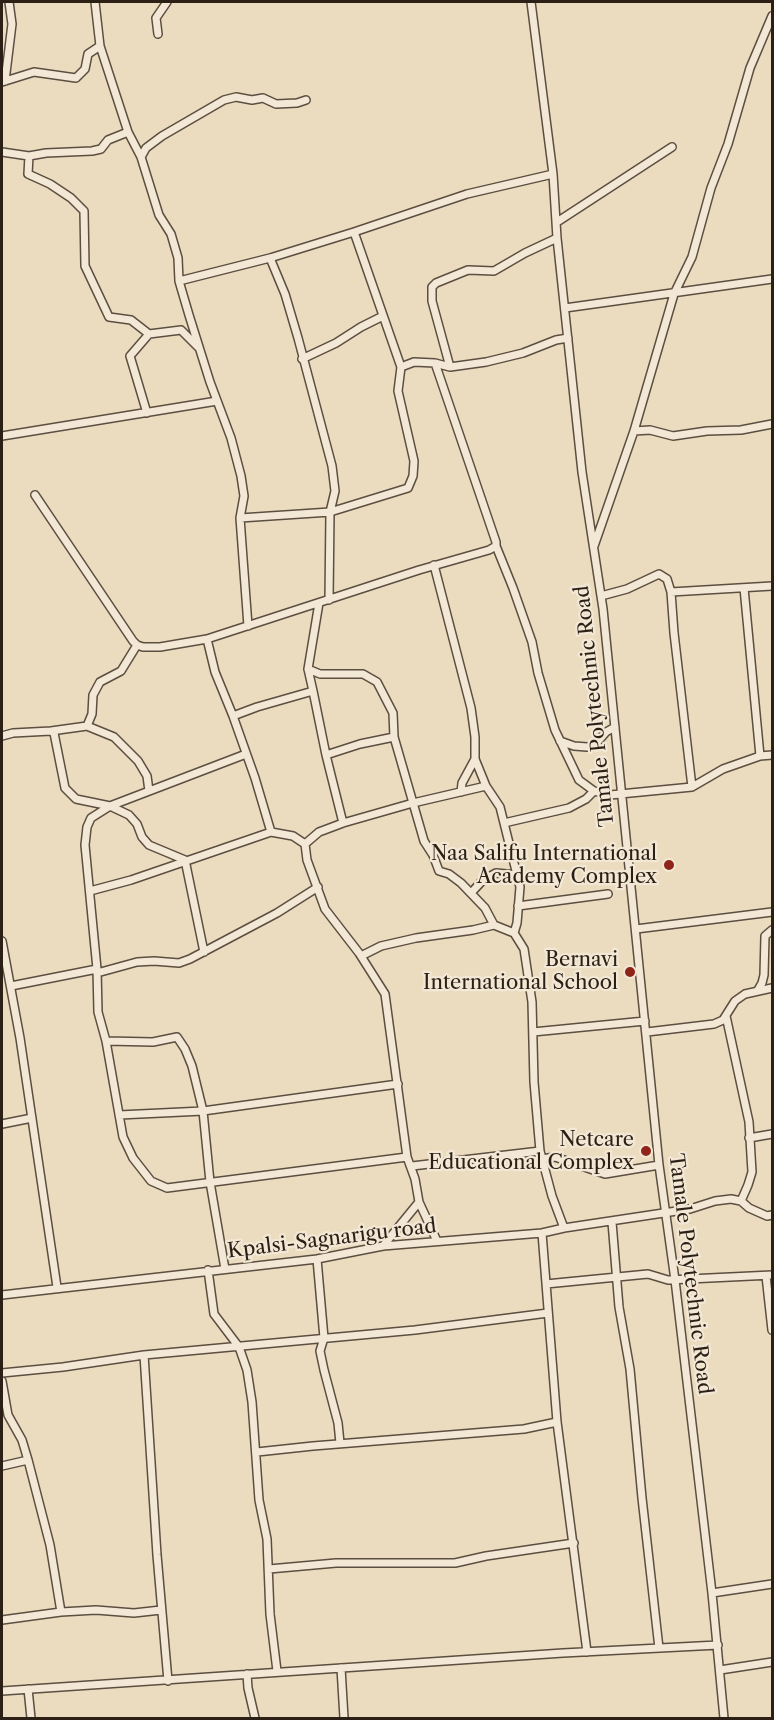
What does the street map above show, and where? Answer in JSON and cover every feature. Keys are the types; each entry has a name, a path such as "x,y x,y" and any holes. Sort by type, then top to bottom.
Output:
{"street":[{"path":"9,2 12,24 3,82 34,72 76,78 85,69 88,54 100,46"},
{"path":"95,2 100,46 128,132 141,157 159,214 171,234 178,258 179,281 231,438 241,476 244,496 240,518 248,626"},
{"path":"158,34 156,18 167,2"},
{"name":"Tamale Polytechnic Road","path":"531,2 553,174 557,238 582,472 601,596 659,1165 712,1593 724,1719"},
{"path":"593,548 634,431 674,294 692,257 711,188 728,144 750,68 772,16"},
{"path":"141,157 146,148 162,136 224,100 236,97 252,100 263,98 276,104 297,104 306,100"},
{"path":"2,152 29,156 101,149 108,140 128,132"},
{"path":"557,222 672,147"},
{"path":"29,156 28,174 71,198 84,211 85,266 109,317 131,320 149,334"},
{"path":"179,281 270,258 468,194 553,174"},
{"path":"240,518 330,512 408,488 413,476 414,461 398,391 401,367 354,232"},
{"path":"450,367 432,301 432,287 435,283 468,270 494,271 557,238"},
{"path":"270,258 285,294 332,466 335,491 330,512 329,600"},
{"path":"565,308 772,279"},
{"path":"302,358 336,343 382,316"},
{"path":"147,412 130,356 149,334 181,330 201,350"},
{"path":"401,367 414,362 435,363 450,367 486,362 568,338"},
{"path":"435,363 496,546 532,642 538,673 555,730 579,780 594,791 610,795 692,787 723,769 760,756 772,755"},
{"path":"2,436 218,401"},
{"path":"634,431 650,430 673,436 707,431 741,430 772,424"},
{"path":"35,495 137,645"},
{"path":"137,645 160,646 207,639 496,546"},
{"path":"434,565 471,708 475,759 486,786 497,800 520,887 514,933"},
{"path":"601,596 627,589 659,573 667,579 671,592 692,787"},
{"path":"671,592 772,586"},
{"path":"744,588 760,756"},
{"path":"319,603 308,669 343,823"},
{"path":"207,639 215,672 233,716 271,832"},
{"path":"87,726 92,714 93,695 100,682 121,671 137,645"},
{"path":"308,669 320,674 363,674 377,682 393,713 394,737 424,841 439,871 449,874 471,893 485,908 494,925"},
{"path":"233,716 313,691"},
{"path":"2,736 87,726 114,737 127,748 147,776 149,791"},
{"path":"560,741 574,746 594,746 606,732 615,727"},
{"path":"51,731 54,733 64,788 76,799 110,806 133,818 138,824 142,837 149,845 185,860"},
{"path":"326,755 360,744 394,737"},
{"path":"246,754 110,806 91,818 87,827 85,845 97,971 98,1012 106,1041 123,1137 133,1158 151,1181 167,1188 407,1157"},
{"path":"461,792 462,783 475,759"},
{"path":"305,844 319,832 343,823 413,803 486,786"},
{"path":"504,823 568,808 586,799 594,791"},
{"path":"90,891 131,880 271,832 293,836 305,844 307,860 325,909 361,956 385,994 407,1157 412,1166 418,1202 437,1241"},
{"path":"185,860 204,952"},
{"path":"471,893 483,880 496,873 517,875"},
{"path":"10,986 137,962 180,963 277,913 318,887"},
{"path":"518,906 608,894"},
{"path":"636,929 772,912"},
{"path":"361,956 381,946 494,925 514,933 524,950 532,1002 534,1082 541,1155 552,1196 564,1228"},
{"path":"758,990 764,975 765,936 772,930"},
{"path":"2,941 4,966 10,986 32,1118 57,1287"},
{"path":"647,1032 723,1020 735,1000 745,994 772,988"},
{"path":"726,1016 749,1122 752,1172 741,1201 749,1208 767,1216 772,1215"},
{"path":"533,1032 645,1021"},
{"path":"106,1041 153,1042 177,1037 185,1049 192,1066 203,1111 210,1182 225,1269"},
{"path":"119,1115 203,1111 398,1084"},
{"path":"2,1124 32,1118"},
{"path":"750,1138 772,1134"},
{"path":"412,1166 541,1155 555,1157 605,1174 659,1165"},
{"name":"Kpalsi-Sagnarigu road","path":"2,1295 317,1259 383,1246 542,1233 690,1209 715,1200 741,1201"},
{"path":"383,1246 418,1202"},
{"path":"612,1222 619,1307 630,1370 642,1498 660,1648"},
{"path":"542,1233 557,1422 587,1652"},
{"path":"317,1259 324,1338 320,1352 338,1423 340,1443"},
{"path":"208,1270 214,1314 239,1347 247,1370 260,1500 266,1529 270,1614 277,1671"},
{"path":"546,1284 648,1274 675,1280 769,1275 772,1330"},
{"path":"2,1373 144,1355 414,1330 548,1313"},
{"path":"144,1355 168,1681"},
{"path":"2,1380 8,1415 22,1440 50,1545 61,1612"},
{"path":"257,1452 340,1443 524,1429 557,1422"},
{"path":"2,1466 28,1460"},
{"path":"269,1569 336,1563 455,1563 574,1543"},
{"path":"712,1593 772,1584"},
{"path":"2,1620 61,1612 161,1610"},
{"path":"2,1691 77,1684 168,1681 277,1671 718,1645"},
{"path":"720,1670 772,1662"},
{"path":"341,1668 344,1719"},
{"path":"247,1674 255,1719"},
{"path":"28,1689 32,1719"}],"place":[{"name":"Naa Salifu International Academy Complex","path":"669,865"},
{"name":"Bernavi International School","path":"630,972"},
{"name":"Netcare Educational Complex","path":"646,1151"}]}
